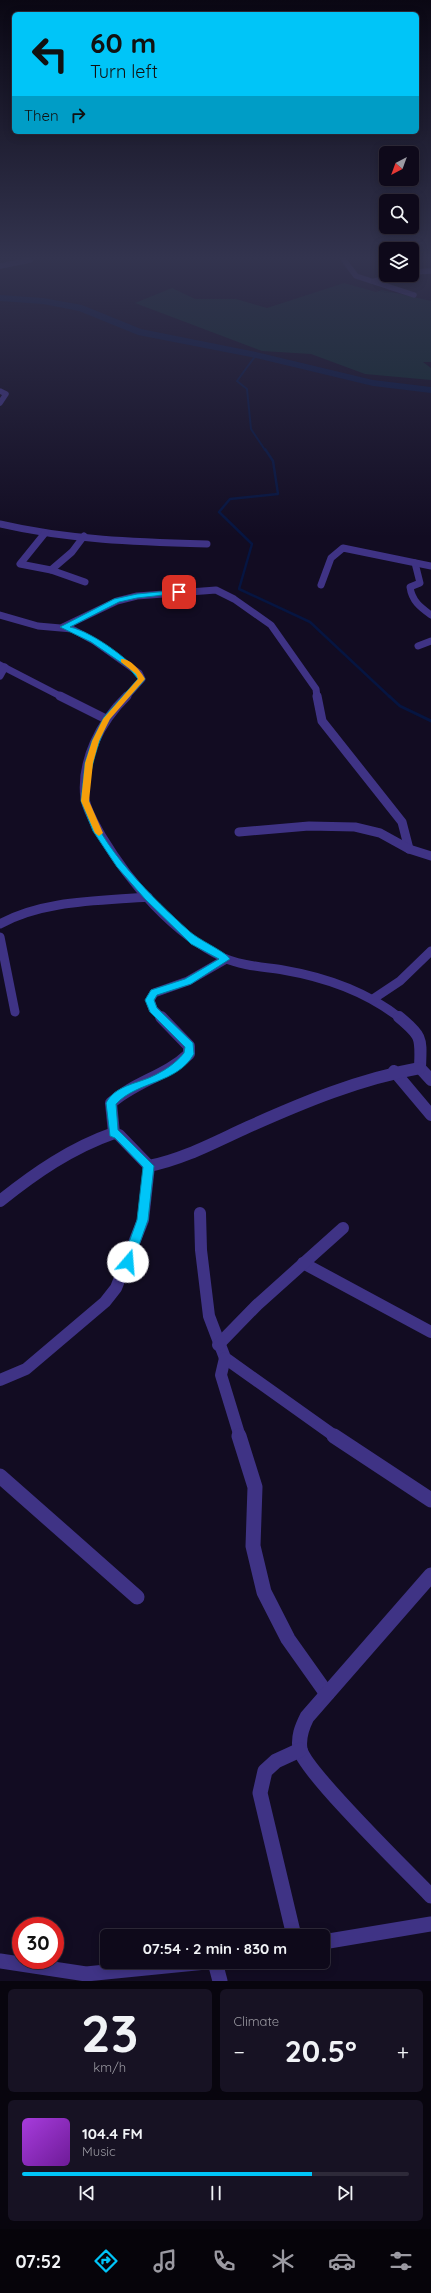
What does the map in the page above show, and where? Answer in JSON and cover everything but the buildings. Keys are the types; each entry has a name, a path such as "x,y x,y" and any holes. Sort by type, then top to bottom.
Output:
{"street":[{"path":"0,392 6,394 0,403"},
{"path":"0,524 45,533 84,536 121,542 207,544"},
{"path":"45,533 20,564 51,570 85,582"},
{"path":"51,570 72,552 84,536"},
{"path":"321,584 332,556 337,550 343,548 431,566"},
{"path":"415,563 420,583 410,587 410,596 414,603 431,615"},
{"path":"64,627 117,601 137,596 216,590 234,599 271,625 296,660 316,689 322,721 402,822 409,848"},
{"path":"0,615 38,626 64,627 72,629 94,640 131,666 142,679 106,719 95,741 89,763 85,801 96,829 120,866 148,897 194,942 226,959 295,973 373,999 401,1019 415,1032 422,1043 420,1068 431,1080"},
{"path":"418,646 431,641"},
{"path":"0,676 3,666 106,719"},
{"path":"239,832 309,826 355,827 380,833 409,848 431,856"},
{"path":"0,924 18,914 52,908 148,897"},
{"path":"0,937 15,1012"},
{"path":"373,999 400,981 431,951"},
{"path":"114,1133 111,1103 119,1095 161,1076 180,1065 189,1054 189,1046 153,1009 150,1000 152,996 154,993 205,973 226,959"},
{"path":"148,1166 194,1151 326,1094 394,1071 420,1068"},
{"path":"394,1071 431,1115"},
{"path":"0,1201 56,1162 81,1147 114,1133 119,1135 148,1166 143,1220 128,1262 116,1288 105,1302 26,1369 0,1380"},
{"path":"200,1213 201,1250 209,1316 218,1345 225,1358 302,1414 431,1500"},
{"path":"218,1345 257,1305 343,1228"},
{"path":"303,1263 431,1332"},
{"path":"225,1358 221,1375 231,1412 245,1449 255,1487 253,1546 264,1592 288,1639 327,1694"},
{"path":"0,1476 136,1597"},
{"path":"431,1575 307,1717 300,1732 300,1750 318,1776 431,1896"},
{"path":"292,1929 260,1793 265,1771 276,1761 300,1750"},
{"path":"330,1941 431,1924"},
{"path":"0,1961 86,1974 136,1969"},
{"path":"217,1969 220,1981"}],"green space":[{"path":"286,352 431,352 431,362 423,362 431,368 431,380 365,374 311,354"}],"waterway":[{"path":"243,352 373,383 431,390"},
{"path":"256,355 237,381 247,389 251,429 265,450"},
{"path":"265,449 273,461 278,494 230,499 219,512 252,544 239,589 310,622 390,697"},
{"path":"389,696 400,706 431,721"}],"slow traffic":[{"path":"99,833 85,801 89,763 95,741 106,719 142,679 139,673 123,661"}],"route":[{"path":"128,1262 143,1220 148,1166 142,1162 119,1135 114,1133 111,1103 119,1095 135,1086 155,1079 180,1065 189,1054 189,1046 153,1009 150,1000 154,993 188,981 205,973 226,959 212,953 194,942 148,897 120,866 96,829 85,801 89,763 95,741 106,719 142,679 139,673 131,666 94,640 72,629 64,627 117,601 137,596 179,592"}]}
